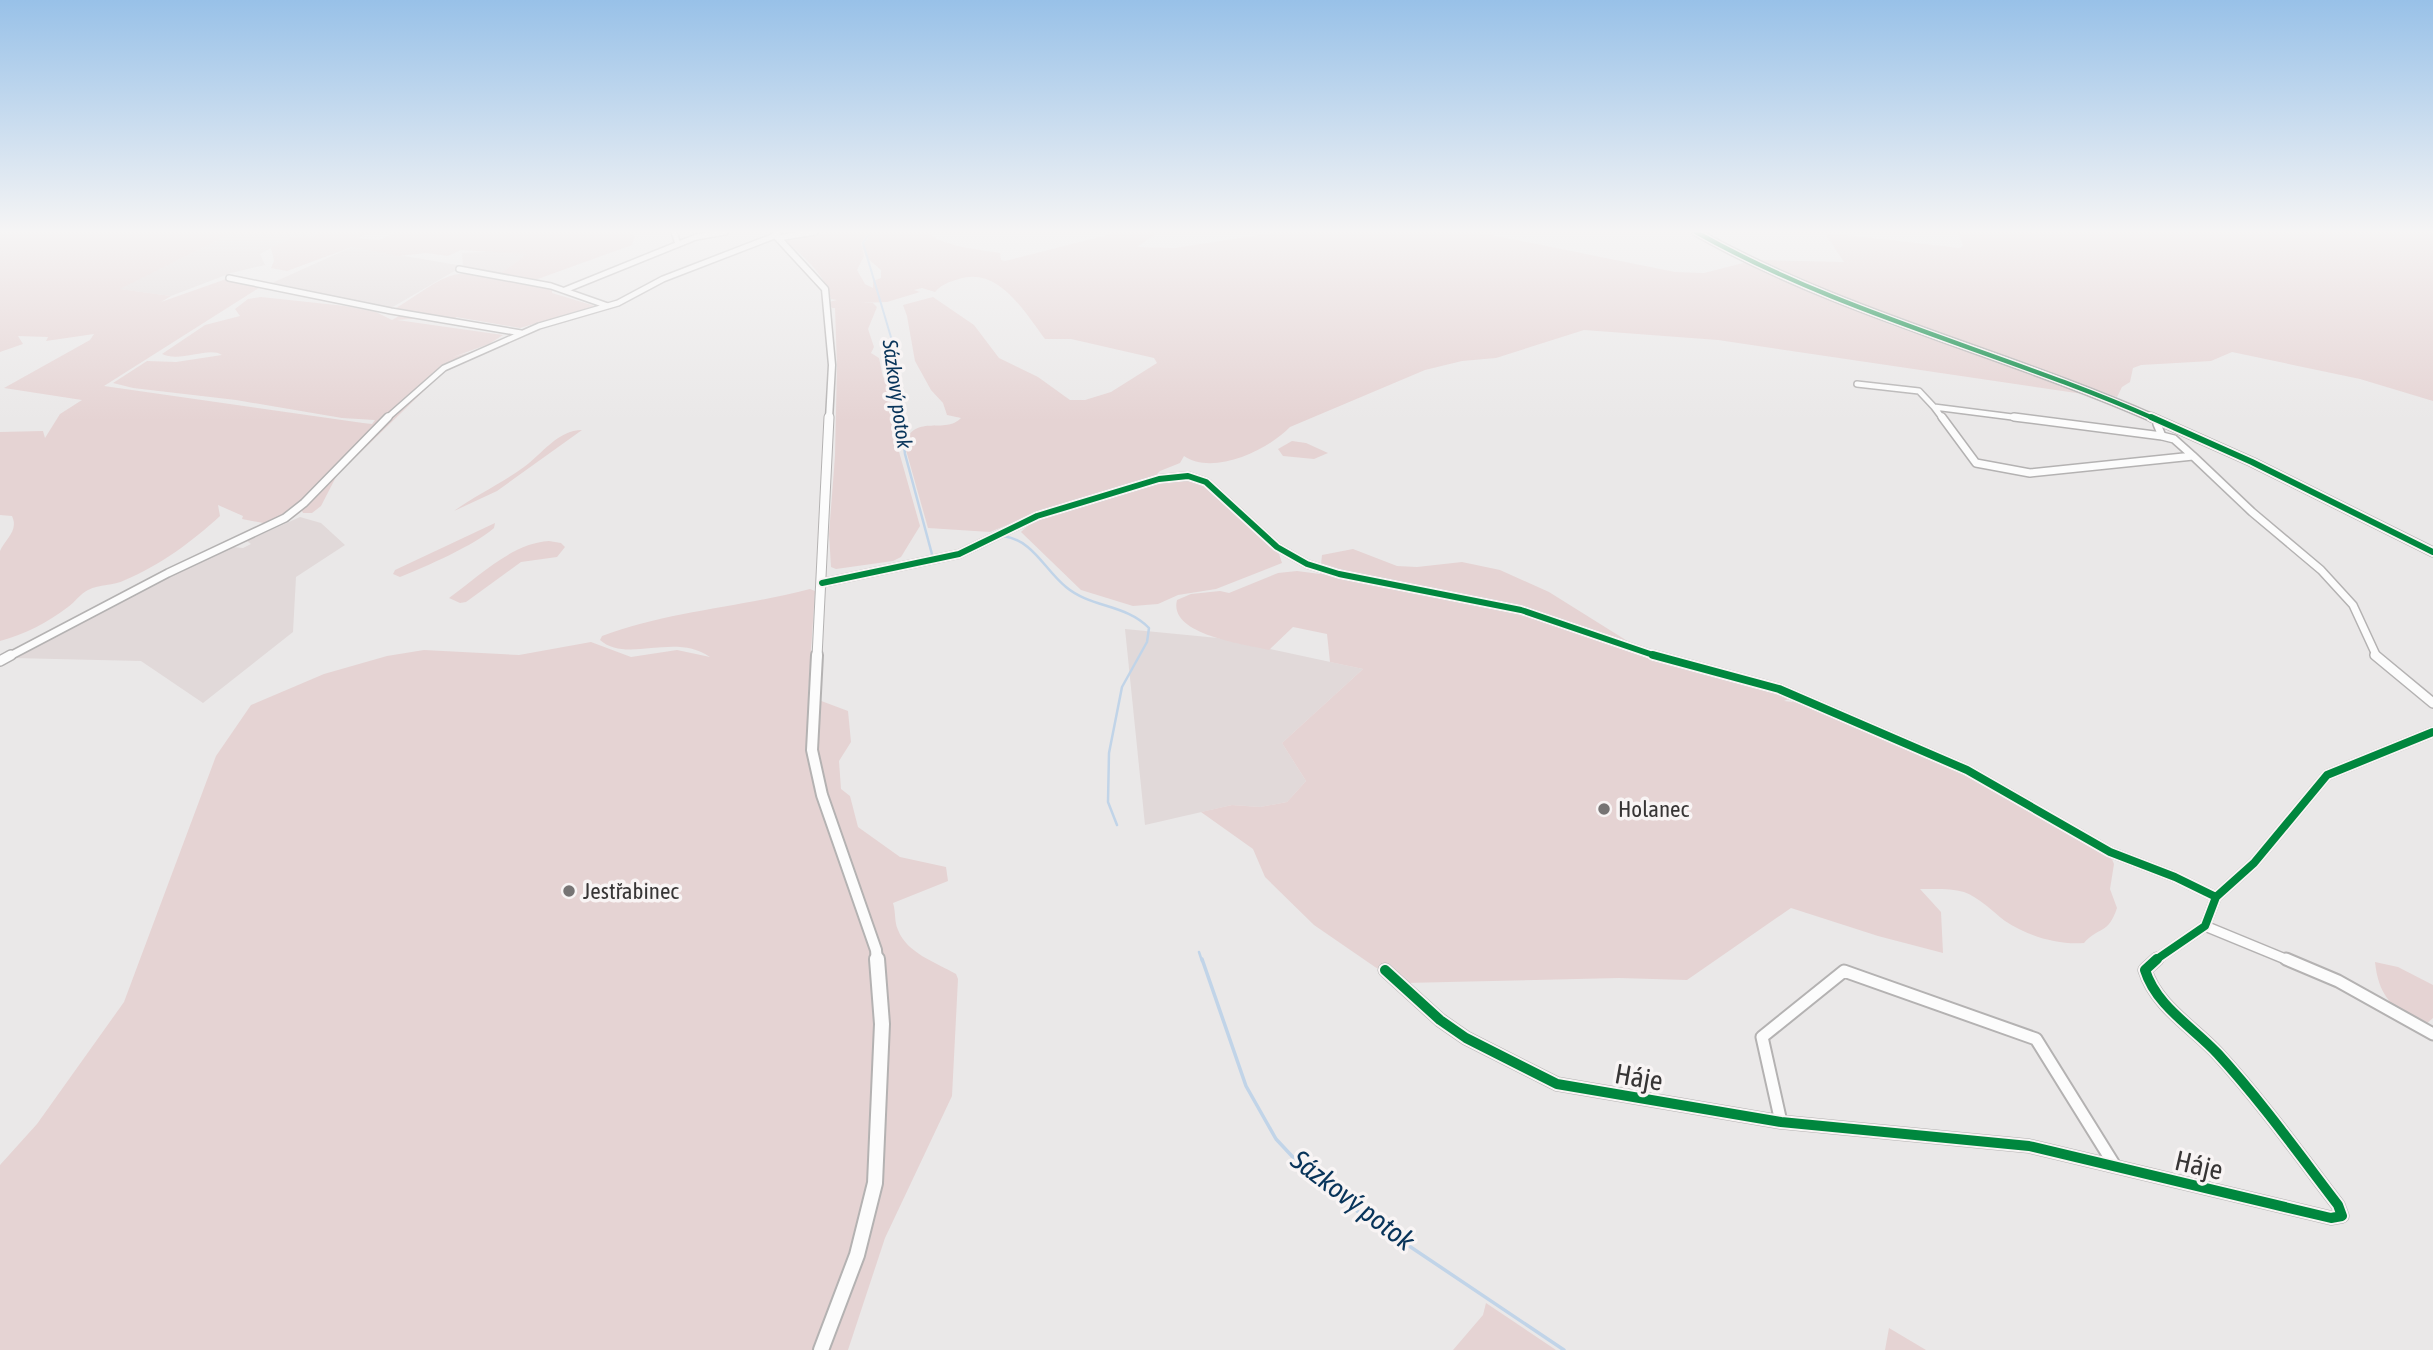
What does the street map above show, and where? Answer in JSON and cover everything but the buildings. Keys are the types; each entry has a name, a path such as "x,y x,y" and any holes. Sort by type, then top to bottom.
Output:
{"main road":[{"path":"1827,295 1876,316 2058,378 2252,462 2433,552"}],"street":[{"path":"312,295 521,333"},
{"path":"578,295 608,306"},
{"path":"0,661 151,582 285,518 432,376 444,368 551,321 608,306 631,295"},
{"path":"821,1350 858,1255 875,1183 882,1024 876,950 822,795 812,750 832,365 826,295"},
{"path":"1857,384 1919,391 1976,463 1985,467 2030,473 2193,456"},
{"path":"1934,407 2174,439 2252,512 2321,570 2353,605 2374,654 2433,703"},
{"path":"2159,421 2157,424 2162,436"},
{"path":"822,583 942,558 975,547 1037,516 1159,480 1179,475 1195,476 1206,482 1277,547 1307,564 1339,575 1521,610 1668,660 1779,688 1870,730 1967,770 2101,848 2175,877 2216,897"},
{"path":"2433,732 2327,775 2254,863 2216,897 2205,926 2338,981 2433,1034"},
{"name":"Háje","path":"1385,970 1449,1026 1557,1084 1781,1122 2029,1146 2331,1218 2342,1216 2338,1205 2251,1093 2150,986 2145,970 2150,964 2205,926"},
{"path":"1781,1122 1762,1037 1844,971 2036,1039 2115,1166"}],"shaded area":[{"path":"0,295 171,296 161,302 181,295 248,295 104,386 372,424 375,420 342,418 113,383 147,361 176,362 222,355 210,352 177,357 162,354 205,325 240,316 235,309 248,299 261,297 345,306 376,312 392,320 406,312 394,309 416,295 559,295 595,306 520,328 456,317 454,325 421,318 397,320 503,335 489,344 453,357 495,345 500,346 446,371 436,379 337,475 321,506 312,513 303,513 300,507 274,525 242,519 243,516 218,505 220,516 163,560 120,582 88,590 44,623 0,641 0,551 10,535 14,521 12,516 0,515 0,432 43,431 45,438 60,414 82,400 4,388 90,340 94,334 46,341 48,337 18,336 23,344 0,352"},
{"path":"329,295 413,295 391,308"},
{"path":"830,295 910,295 887,302 860,303 873,303 877,307 868,329 874,347 871,353 879,358 883,377 895,395 892,427 920,526 901,557 893,561 836,569 831,567 829,534 835,456 837,366 835,308 832,308 829,302 837,300 831,299"},
{"path":"1010,295 1822,295 1891,325 2073,388 2083,394 1718,340 1584,330 1496,358 1462,361 1425,370 1290,427 1268,444 1240,458 1210,463 1184,456 1180,463 1160,471 1153,478 1041,511 990,532 928,528 904,443 916,429 947,425 961,418 947,415 943,403 931,390 915,361 903,305 933,297 974,325 999,358 1038,377 1070,400 1085,400 1111,392 1157,363 1154,358 1071,339 1045,339"},
{"path":"1835,295 2433,295 2433,401 2360,379 2232,352 2211,361 2141,365 2133,368 2130,382 2122,387 2117,397"},
{"path":"582,430 497,491 454,511 524,467 558,438"},
{"path":"1292,441 1306,443 1328,453 1314,459 1283,456 1278,449"},
{"path":"1185,479 1202,484 1279,554 1282,563 1216,589 1178,595 1158,604 1133,606 1081,590 1021,532 1032,524 1068,508 1169,480"},
{"path":"300,517 321,523 345,545 296,577 293,632 203,703 141,661 13,658 160,580 233,547 243,548 251,544 247,541"},
{"path":"495,523 494,528 486,535 449,555 400,577 393,574 395,570"},
{"path":"535,543 561,543 565,547 557,557 521,562 466,602 460,603 449,598 509,554"},
{"path":"1353,549 1397,566 1417,567 1462,562 1500,570 1549,592 1629,642 1679,660 1745,676 1791,698 1784,701 1802,703 1936,759 2007,795 2111,857 2114,864 2110,889 2117,908 2114,917 2107,926 2084,943 2064,943 2033,935 2014,926 1981,901 1964,892 1920,889 1941,912 1943,953 1878,936 1791,908 1687,980 1619,978 1404,983 1375,967 1314,925 1265,877 1253,849 1201,812 1232,805 1260,807 1287,802 1306,781 1282,743 1363,669 1330,662 1327,634 1293,627 1269,650 1227,641 1196,630 1184,622 1177,612 1177,600 1191,594 1220,591 1229,593 1278,573 1297,571 1320,574 1322,555"},
{"path":"810,589 815,591 808,696 848,711 851,742 839,761 841,789 850,796 858,827 900,857 946,867 948,881 893,903 897,927 902,938 915,951 956,974 958,979 952,1096 885,1238 848,1350 0,1350 0,1165 37,1124 124,1002 216,756 251,705 324,674 387,656 424,650 519,655 591,642 631,657 677,650 710,657 681,647 624,649 611,647 600,640 602,636 653,621"},
{"path":"1125,629 1218,638 1363,669 1282,743 1306,781 1287,802 1260,807 1232,805 1145,825"},
{"path":"2375,962 2398,967 2433,985 2433,1018 2425,1025 2390,1002 2380,986"},
{"path":"1486,1303 1556,1350 1453,1350 1483,1315"},
{"path":"1889,1328 1926,1350 1885,1350"}],"waterway":[{"name":"Sázkový potok","path":"878,295 893,344 901,419"},
{"name":"Sázkový potok","path":"901,417 905,454 933,558"},
{"name":"Sázkový potok","path":"1003,536 1030,549 1058,580 1076,594 1130,614 1149,628 1147,642 1122,687 1109,753 1108,802 1117,825"},
{"name":"Sázkový potok","path":"969,553 994,541"},
{"name":"Sázkový potok","path":"936,563 946,560"},
{"name":"Sázkový potok","path":"1199,952 1202,961"},
{"name":"Sázkový potok","path":"1202,959 1246,1086 1276,1139 1304,1169 1357,1211 1564,1350"}],"cycle path":[{"path":"1827,295 1876,316 2087,389 2252,462 2433,552"},
{"path":"822,583 959,554 1037,516 1159,479 1194,477 1206,482 1277,547 1307,564 1339,574 1521,610 1668,660 1779,689 1967,770 2110,852 2175,877 2216,897"},
{"path":"1385,970 1440,1020 1466,1038 1557,1084 1781,1122 2029,1146 2331,1218 2342,1216 2338,1205 2251,1093 2217,1053 2158,996 2150,986 2145,970 2205,926 2216,897 2254,863 2327,775 2433,732"}],"place":[{"name":"Holanec","path":"1604,809"},
{"name":"Jestřabinec","path":"569,891"}]}
